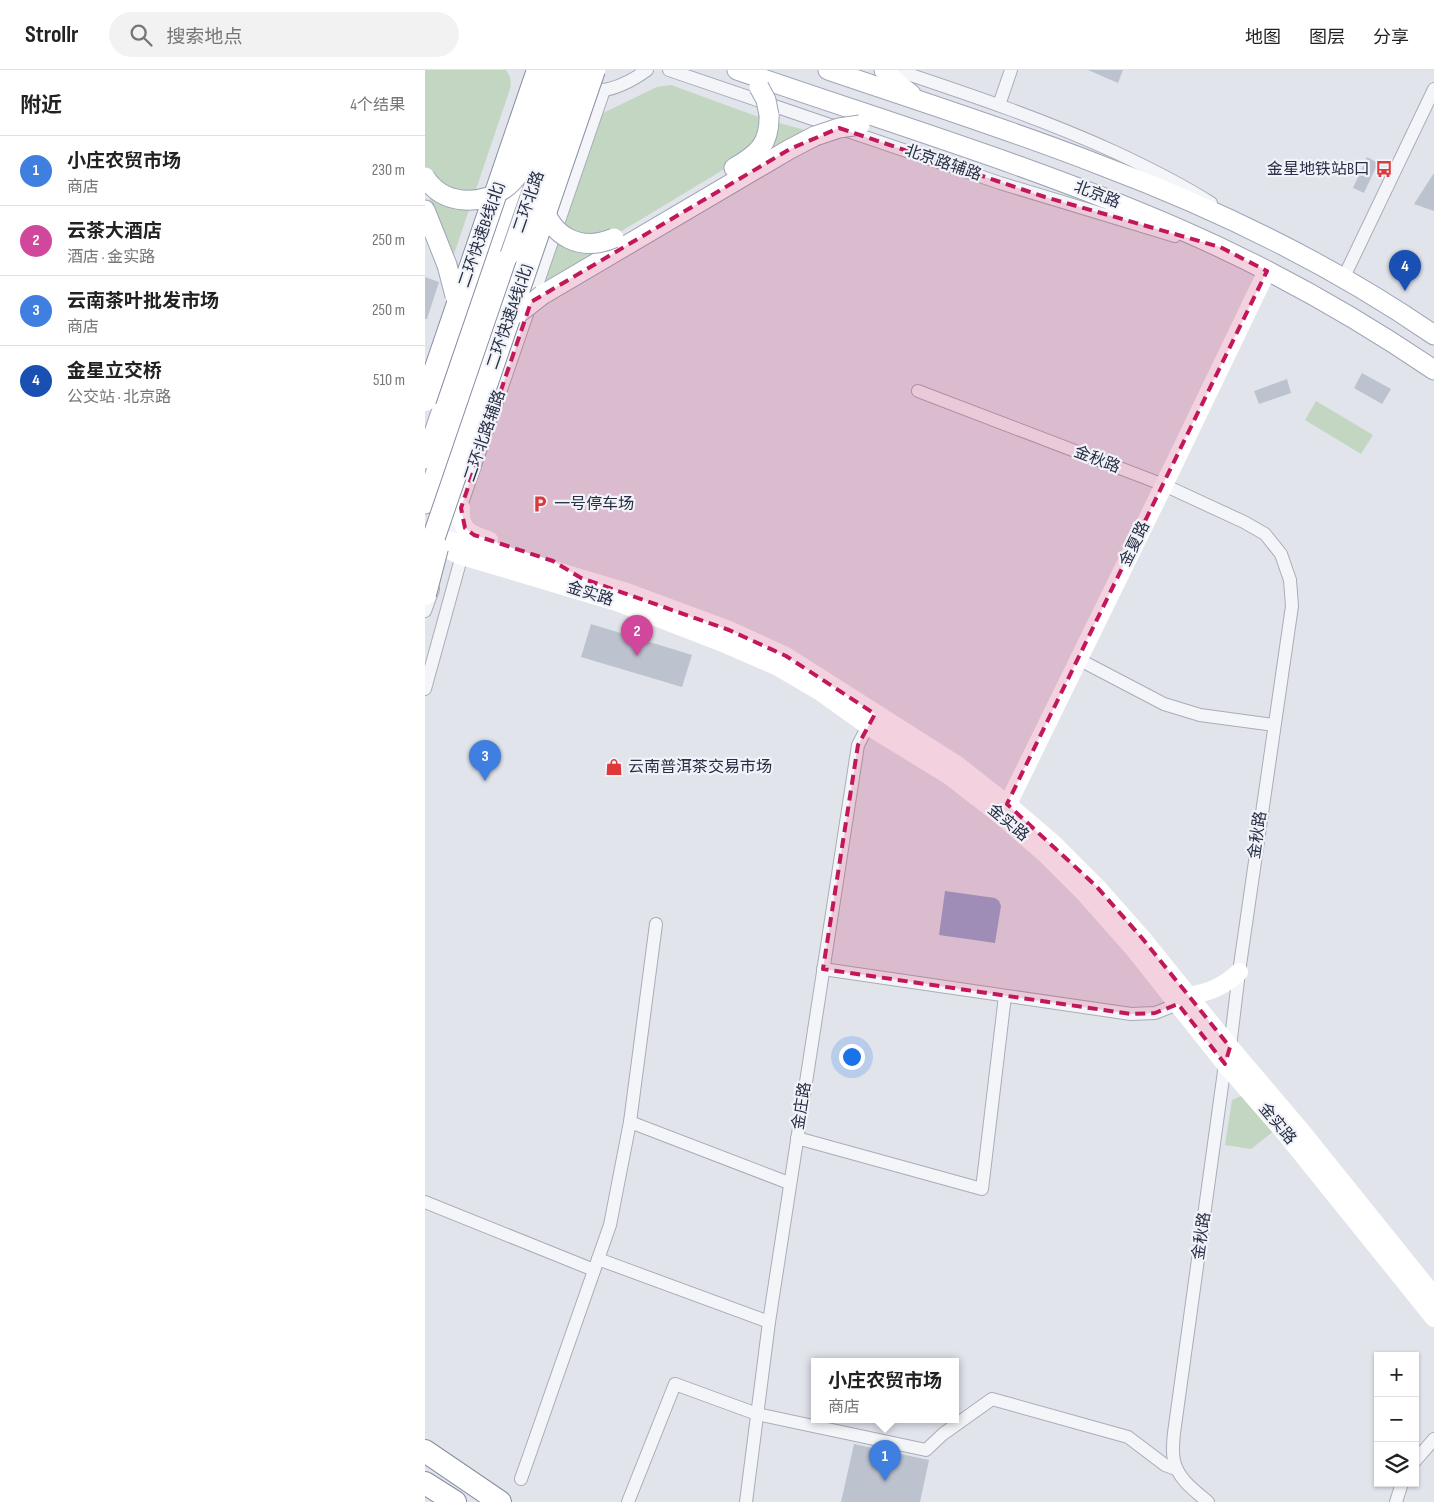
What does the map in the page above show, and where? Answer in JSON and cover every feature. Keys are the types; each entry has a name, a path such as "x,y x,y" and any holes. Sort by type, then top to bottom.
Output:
{"highway":[{"name":"二环快速B线(北)","path":"425,400 538,70"},
{"name":"二环快速A线(北)","path":"433,565 464,448 594,70"},
{"path":"425,594 464,448"},
{"path":"425,1451 500,1502"},
{"path":"425,1482 453,1500"}],"main road":[{"name":"二环北路","path":"536,158 559,70"},
{"name":"二环北路","path":"425,504 460,380 503,253 536,158 574,70"},
{"path":"425,177 434,189 447,197 463,201 480,200 497,193 512,182 525,166 536,158 541,200 547,217 557,231 571,240 587,245 605,242 760,150 767,136 769,114 766,100 751,77 739,70"},
{"name":"北京路","path":"739,70 1091,192 1219,247 1267,271 1359,322 1434,370"},
{"name":"北京路","path":"828,70 1102,165 1232,221 1343,278 1434,335"},
{"path":"891,73 918,98 955,114"},
{"path":"460,380 519,313 542,295 815,136 839,128 880,125 899,127 946,141"},
{"path":"425,210 447,265 455,296 460,380"},
{"name":"二环北路","path":"425,459 460,380"},
{"path":"425,598 433,565"}],"street":[{"path":"425,382 533,70 551,82 563,87 588,92 627,84 647,70"},
{"name":"北京路辅路","path":"669,70 1000,183 1219,247"},
{"path":"999,105 1011,70"},
{"path":"891,73 999,105 1086,140 1149,168 1203,198 1220,209 1232,221"},
{"path":"1343,278 1434,89"},
{"name":"二环北路辅路","path":"425,612 433,565 453,548 461,508 604,90"},
{"name":"金夏路","path":"1004,810 1164,486 1267,271"},
{"name":"金秋路","path":"918,391 1164,486 1244,522 1265,534 1281,554 1290,580 1292,606 1273,724 1174,1433 1173,1459 1176,1469"},
{"path":"461,508 462,523 474,535 553,560 581,578"},
{"name":"金实路","path":"425,537 617,602 723,643 778,666 871,720"},
{"name":"金实路","path":"453,548 463,543 624,591 729,630 777,652 947,775 1004,810 1183,1000 1228,1056 1285,1133 1434,1318"},
{"path":"425,689 453,548"},
{"path":"1079,659 1164,704 1199,715 1273,724"},
{"name":"金庄路","path":"745,1502 789,1183 858,746 871,720"},
{"path":"521,1479 610,1225 630,1122 656,924"},
{"path":"823,969 1131,1014 1155,1013 1183,1000 1215,989 1227,983 1239,972"},
{"path":"797,1138 982,1188 1005,996"},
{"name":"金实路","path":"1228,1056 1298,1127 1434,1296"},
{"path":"630,1122 789,1183"},
{"path":"425,1202 596,1265 769,1322"},
{"path":"627,1502 675,1384 757,1414 926,1450 958,1423"},
{"path":"959,1423 992,1399 1128,1437 1165,1465 1176,1469 1183,1480 1209,1502"},
{"path":"1419,1456 1434,1439"},
{"path":"1397,1502 1401,1487"}],"highlighted area":[{"path":"839,128 1045,197 1220,247 1267,271 1007,804 1096,886 1142,938 1230,1047 1225,1064 1178,1004 1155,1013 1131,1014 823,969 858,745 875,714 786,656 729,630 581,578 553,561 474,535 465,528 461,508 531,302 790,149"}],"green space":[{"path":"425,70 506,70 510,77 511,86 453,257 425,187"},
{"path":"671,85 764,119 805,130 771,152 746,156 610,238 598,255 542,285 601,114 657,87"},
{"path":"1316,401 1373,435 1361,454 1305,420"},
{"path":"1246,1094 1274,1131 1251,1149 1225,1145 1232,1100"}],"water":[{"path":"945,891 995,898 999,901 1001,906 995,943 939,935"}],"building":[{"path":"1088,70 1123,70 1118,83"},
{"path":"1367,157 1378,163 1364,193 1353,188"},
{"path":"1434,173 1434,211 1414,204"},
{"path":"425,277 439,282 427,319 425,319"},
{"path":"1362,373 1391,389 1382,404 1354,388"},
{"path":"1287,379 1291,393 1259,404 1254,391"},
{"path":"591,624 692,655 682,687 581,657"},
{"path":"854,1444 929,1460 920,1502 841,1502"}],"place":[{"name":"金星地铁站B口","path":"1384,169"},
{"name":"金星立交桥","path":"1405,291"},
{"name":"一号停车场","path":"540,504"},
{"name":"云茶大酒店","path":"637,656"},
{"name":"云南普洱茶交易市场","path":"614,767"},
{"name":"云南茶叶批发市场","path":"485,781"},
{"name":"小庄农贸市场","path":"885,1481"}]}
